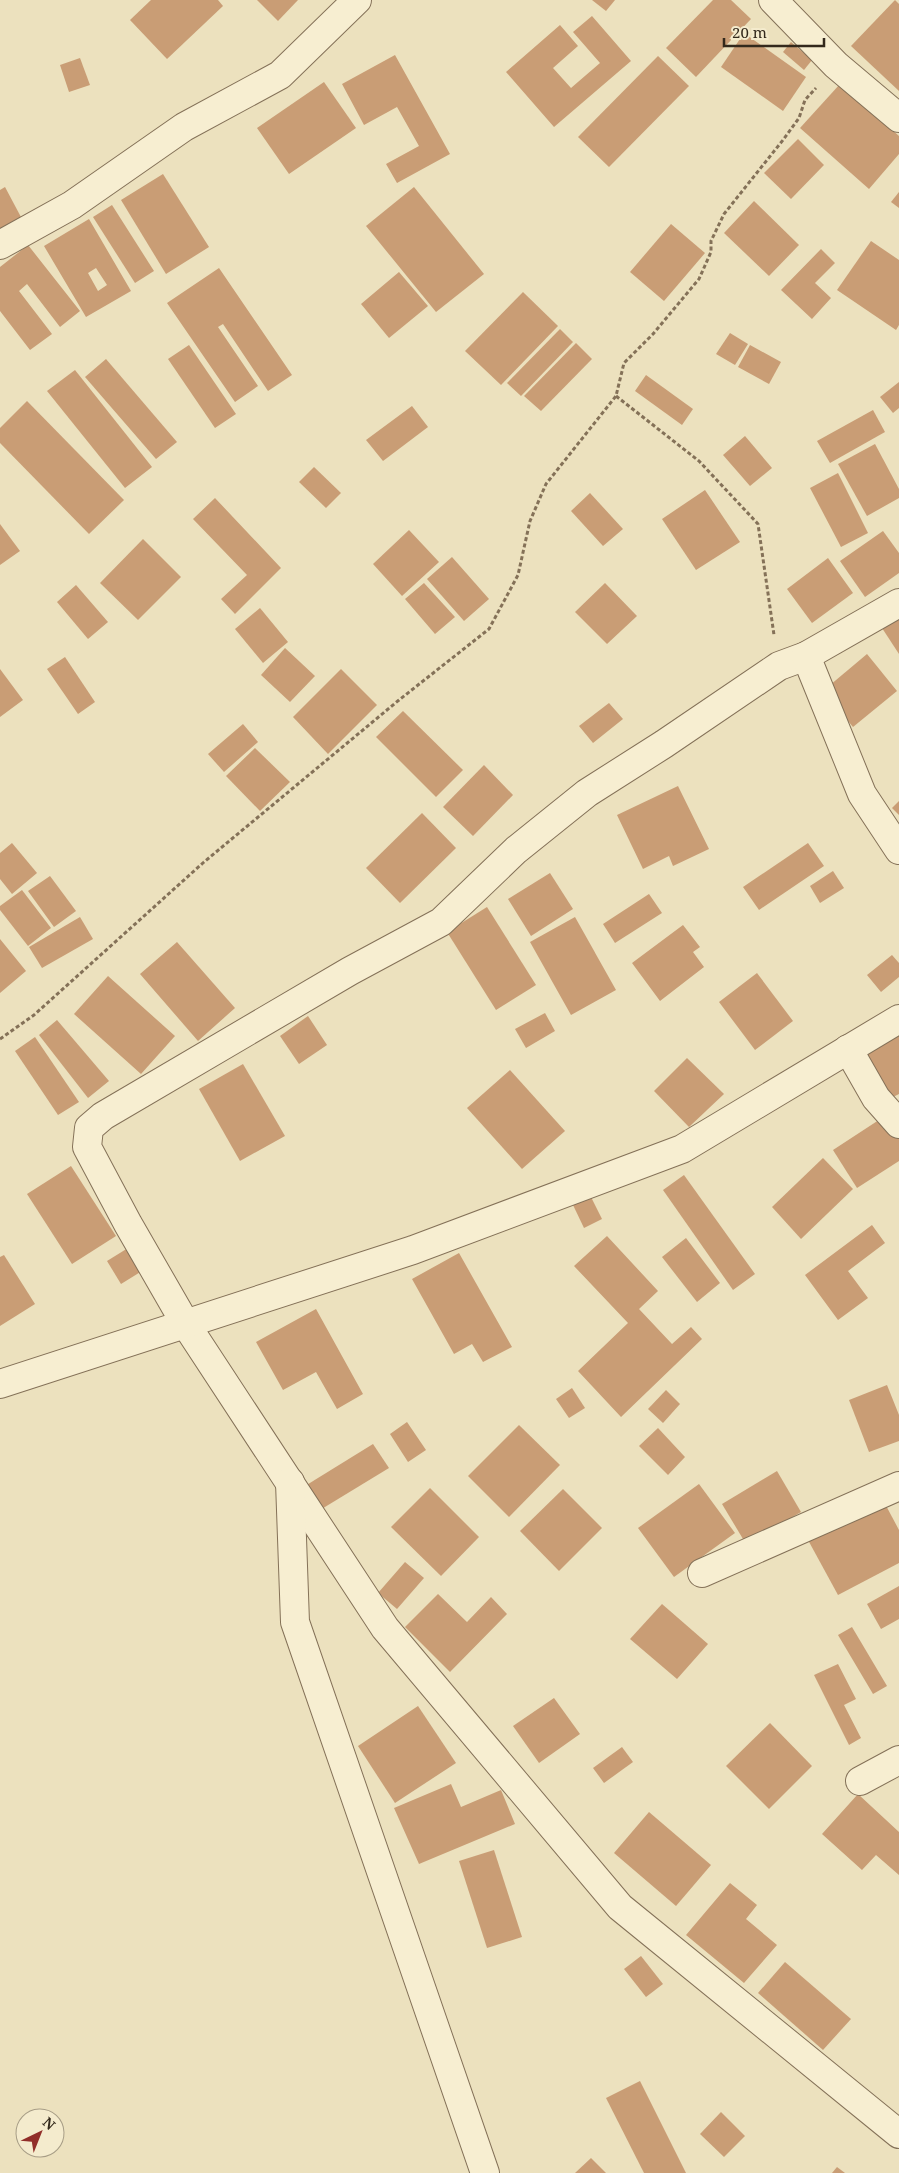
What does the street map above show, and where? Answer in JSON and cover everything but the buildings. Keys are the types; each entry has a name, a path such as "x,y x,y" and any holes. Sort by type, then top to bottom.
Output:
{"street":[{"path":"0,245 72,205 184,126 280,75 358,0"},
{"path":"773,0 836,65 899,118"},
{"path":"899,603 806,656 779,666 664,744 587,793 516,850 441,922 350,971 202,1056 103,1116 90,1128 87,1146 128,1224 185,1322 385,1628 620,1907 899,2134"},
{"path":"806,656 862,794 899,850"},
{"path":"0,1384 185,1322 413,1250 682,1149 899,1018"},
{"path":"848,1048 876,1098 899,1124"},
{"path":"290,1482 295,1622 485,2173"},
{"path":"702,1573 899,1486"},
{"path":"860,1781 899,1760"}],"path":[{"path":"0,1038 34,1015 204,862 399,700 489,629 518,575 530,520 546,484 616,396 624,364 653,334 700,279 711,252 711,241 724,214 799,118 806,100 836,65"},
{"path":"616,396 699,461 758,524 779,666"}]}
